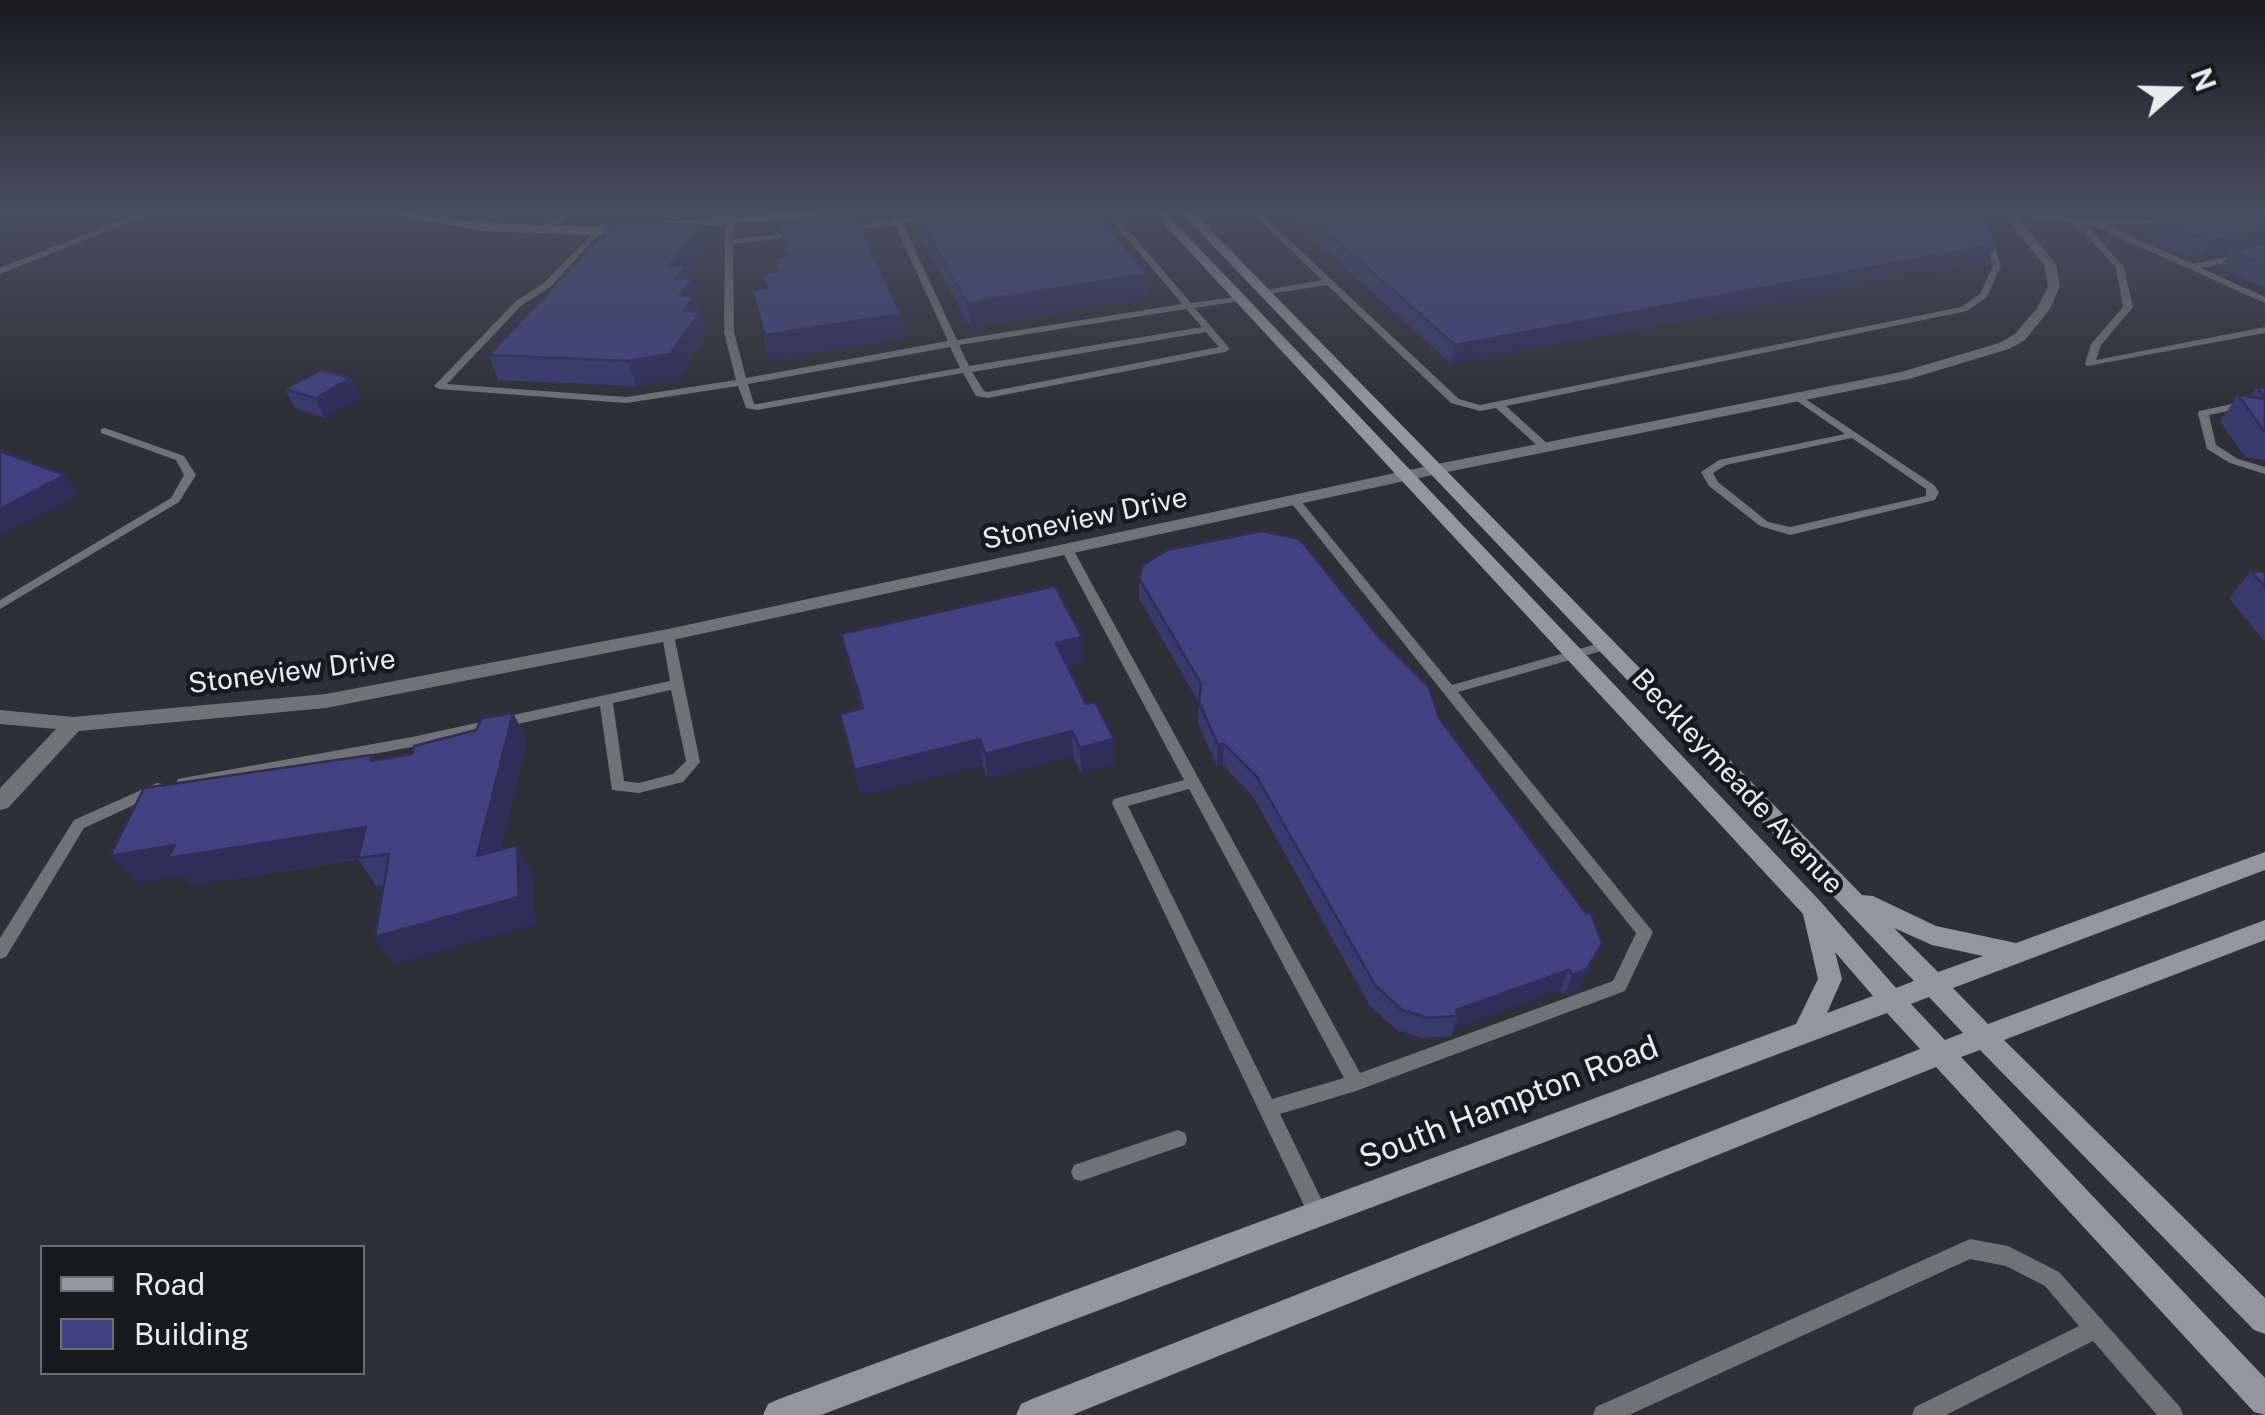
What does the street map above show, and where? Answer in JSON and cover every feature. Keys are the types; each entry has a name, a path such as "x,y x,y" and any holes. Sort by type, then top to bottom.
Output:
{"street":[{"name":"Beckleymeade Avenue","path":"1219,277 1812,908 1890,999 2265,1402"},
{"name":"Beckleymeade Avenue","path":"1250,277 1984,1036 2265,1319"},
{"name":"Stoneview Drive","path":"0,717 73,724 326,702 668,635 1438,469 1904,376 2020,337 2034,322 2054,286 2052,277"},
{"path":"1239,298 1266,293"},
{"path":"0,802 73,724"},
{"name":"South Hampton Road","path":"778,1415 831,1405 1318,1215 2265,861"},
{"path":"1849,896 1932,935 2014,953"},
{"path":"1806,1031 1830,978 1812,908"},
{"path":"1032,1415 1984,1036 2265,930"}],"lane":[{"path":"554,277 519,303 439,386 626,400 1239,298"},
{"path":"729,277 729,332 750,406 1208,329"},
{"path":"922,277 966,370 980,394 988,395 1226,349 1164,277"},
{"path":"1324,277 1455,402 1480,408 1964,309 1984,295 1992,277"},
{"path":"2122,277 2128,307 2096,344 2090,364 2265,330"},
{"path":"2214,277 2265,300"},
{"path":"1266,293 1329,282"},
{"path":"1798,397 1853,434 1930,487 1930,498 1790,531 1764,524 1707,477 1707,472 1723,462 1853,434"},
{"path":"2265,400 2203,413 2211,447 2265,470"},
{"path":"1498,405 1546,448"},
{"path":"0,605 175,500 190,476 180,458 105,432"},
{"path":"1268,1109 1356,1083 1619,986 1646,932 1296,502"},
{"path":"1068,551 1356,1083"},
{"path":"606,701 617,786 638,788 678,778 693,762 668,635"},
{"path":"1449,690 1607,644"},
{"path":"0,952 80,824 154,788 412,742 677,684"},
{"path":"1193,782 1119,803 1318,1215"},
{"path":"1082,1172 1178,1140"},
{"path":"1604,1415 1970,1250 2008,1256 2052,1280 2172,1415"},
{"path":"1923,1415 2096,1329"}],"building":[{"path":"563,277 693,279 680,295 695,296 684,311 700,312 670,354 628,361 489,355"},
{"path":"763,277 884,277 901,314 765,335 752,290 767,288"},
{"path":"953,277 1128,277 996,298 968,304"},
{"path":"1378,277 1819,277 1455,345"},
{"path":"321,370 351,378 315,398 285,389"},
{"path":"2238,395 2265,399 2265,431 2264,431"},
{"path":"0,451 65,475 0,509"},
{"path":"1262,531 1303,543 1378,636 1429,687 1439,718 1586,913 1591,913 1602,943 1587,969 1573,975 1569,970 1456,1010 1458,1016 1428,1018 1402,1010 1375,985 1257,777 1224,744 1218,745 1199,702 1201,684 1139,578 1143,565 1167,550"},
{"path":"2251,571 2265,572 2265,587"},
{"path":"1055,586 1082,637 1056,643 1086,704 1095,702 1114,739 1080,748 1072,731 985,754 980,739 855,770 840,714 863,708 841,634"},
{"path":"513,713 477,856 517,845 519,897 375,937 389,854 358,858 366,827 168,858 175,845 110,856 144,788 371,755 371,761 412,754 414,746 476,730 482,718"}]}
